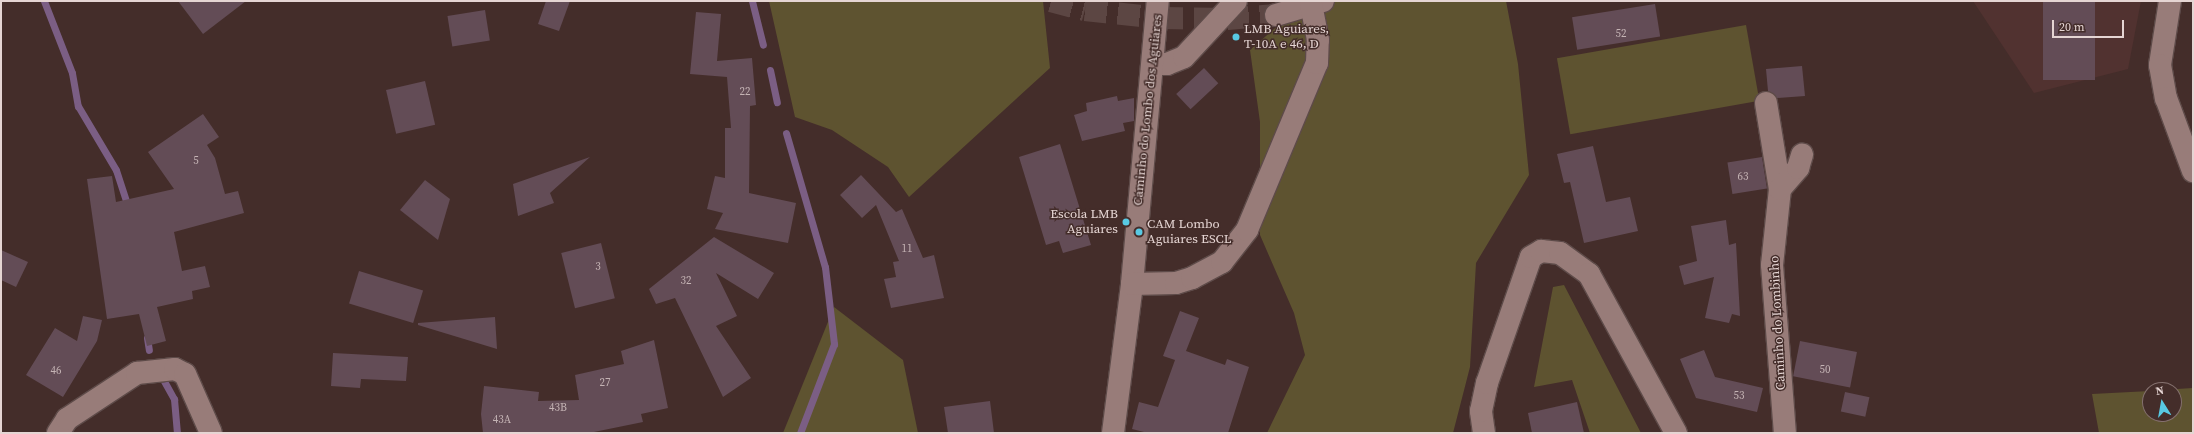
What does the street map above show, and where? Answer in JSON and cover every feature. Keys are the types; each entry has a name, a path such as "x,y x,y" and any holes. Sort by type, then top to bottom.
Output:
{"street":[{"name":"Caminho do Lombo dos Aguiares","path":"1113,433 1132,284 1154,64 1158,1"},
{"path":"1154,64 1166,64 1184,57 1236,1"},
{"path":"2170,1 2160,65 2166,98 2193,171"},
{"path":"1132,284 1176,283 1192,278 1222,262 1247,230 1317,63 1317,3 1276,14"},
{"name":"Caminho do Lombinho","path":"1766,103 1780,189 1772,265 1785,433"},
{"path":"1780,189 1795,174 1802,155"},
{"path":"1484,433 1481,411 1487,383 1531,257 1541,251 1560,253 1589,274 1676,433"},
{"path":"58,433 67,419 137,373 175,369 186,374 211,433"}],"shaded area":[{"path":"769,1 1043,1 1050,68 909,197 888,167 832,130 795,117"},
{"path":"1306,1 1506,1 1518,64 1529,175 1476,263 1470,367 1453,433 1267,433 1305,355 1294,313 1260,235 1260,122 1250,50"},
{"path":"1973,1 2141,1 2128,69 2034,93"},
{"path":"1746,25 1759,101 1570,134 1557,58"},
{"path":"1564,285 1641,433 1590,433 1572,380 1534,387 1553,287"},
{"path":"834,307 903,360 918,433 783,433"},
{"path":"2193,388 2193,433 2099,433 2092,394 2142,391 2142,422 2182,422 2182,389"}],"building":[{"path":"178,1 246,1 203,34"},
{"path":"546,1 570,1 559,31 538,24"},
{"path":"2043,1 2095,1 2095,80 2043,80"},
{"path":"1655,4 1660,37 1577,50 1572,17"},
{"path":"485,10 490,41 452,47 447,16"},
{"path":"696,12 721,14 717,61 752,58 756,105 750,106 749,193 796,203 788,243 715,229 723,213 707,209 715,176 725,178 725,128 731,128 727,77 690,74"},
{"path":"1802,66 1805,96 1777,98 1768,91 1766,69"},
{"path":"1204,68 1218,83 1191,109 1176,94"},
{"path":"425,81 435,125 396,134 386,90"},
{"path":"1117,96 1118,101 1134,98 1134,121 1123,123 1125,131 1082,141 1074,115 1087,111 1086,103"},
{"path":"203,114 219,137 207,145 215,158 225,194 238,191 244,213 174,232 182,271 205,266 210,287 192,291 193,299 157,307 166,341 147,346 139,314 107,319 87,179 112,176 116,202 174,189 148,152"},
{"path":"1060,144 1091,245 1063,253 1059,241 1046,245 1019,157"},
{"path":"1593,146 1606,202 1630,197 1638,231 1584,243 1570,182 1564,183 1557,154"},
{"path":"590,157 550,193 554,203 518,216 513,184"},
{"path":"1762,157 1767,189 1732,194 1727,162"},
{"path":"861,175 896,212 902,209 923,258 934,255 944,298 891,308 884,279 896,277 893,262 899,261 876,205 862,218 840,195"},
{"path":"425,180 450,199 438,240 400,210"},
{"path":"1726,220 1729,245 1736,243 1740,316 1732,314 1729,323 1705,318 1714,277 1684,285 1679,266 1697,261 1691,226"},
{"path":"714,237 774,273 758,299 716,273 737,316 716,326 751,378 723,397 675,298 656,304 649,289"},
{"path":"601,243 615,298 575,308 561,253"},
{"path":"1,250 28,262 16,287 1,280"},
{"path":"359,271 423,291 413,323 349,304"},
{"path":"1180,311 1199,318 1186,351 1225,365 1227,359 1249,367 1228,433 1148,433 1132,429 1139,402 1158,407 1175,360 1163,356"},
{"path":"83,316 102,320 97,341 63,397 26,375 55,328 77,341"},
{"path":"495,317 497,349 418,325 418,323"},
{"path":"654,340 668,408 641,414 643,422 589,433 483,433 481,414 484,386 539,392 538,401 579,400 575,375 624,364 621,351"},
{"path":"1800,341 1857,352 1850,387 1793,376"},
{"path":"1704,350 1715,377 1763,388 1757,412 1696,398 1680,359"},
{"path":"333,353 408,357 406,381 361,379 360,388 331,386"},
{"path":"1845,392 1869,397 1865,417 1841,412"},
{"path":"990,401 994,433 948,433 944,407"},
{"path":"1577,402 1584,433 1532,433 1528,413"}],"waterway":[{"path":"44,1 72,73 78,106 116,170 128,208"},
{"path":"752,1 763,45"},
{"path":"770,70 777,102"},
{"path":"786,133 825,267 834,344 800,433"},
{"path":"147,338 149,350"},
{"path":"164,381 174,399 177,433"}],"tunnel":[{"path":"1051,1 1085,10 1161,18 1227,19 1276,15"}],"place":[{"name":"LMB Aguiares, T-10A e 46, D","path":"1236,37"},
{"name":"Escola LMB Aguiares","path":"1126,222"},
{"name":"CAM Lombo Aguiares ESCL","path":"1139,232"}]}
